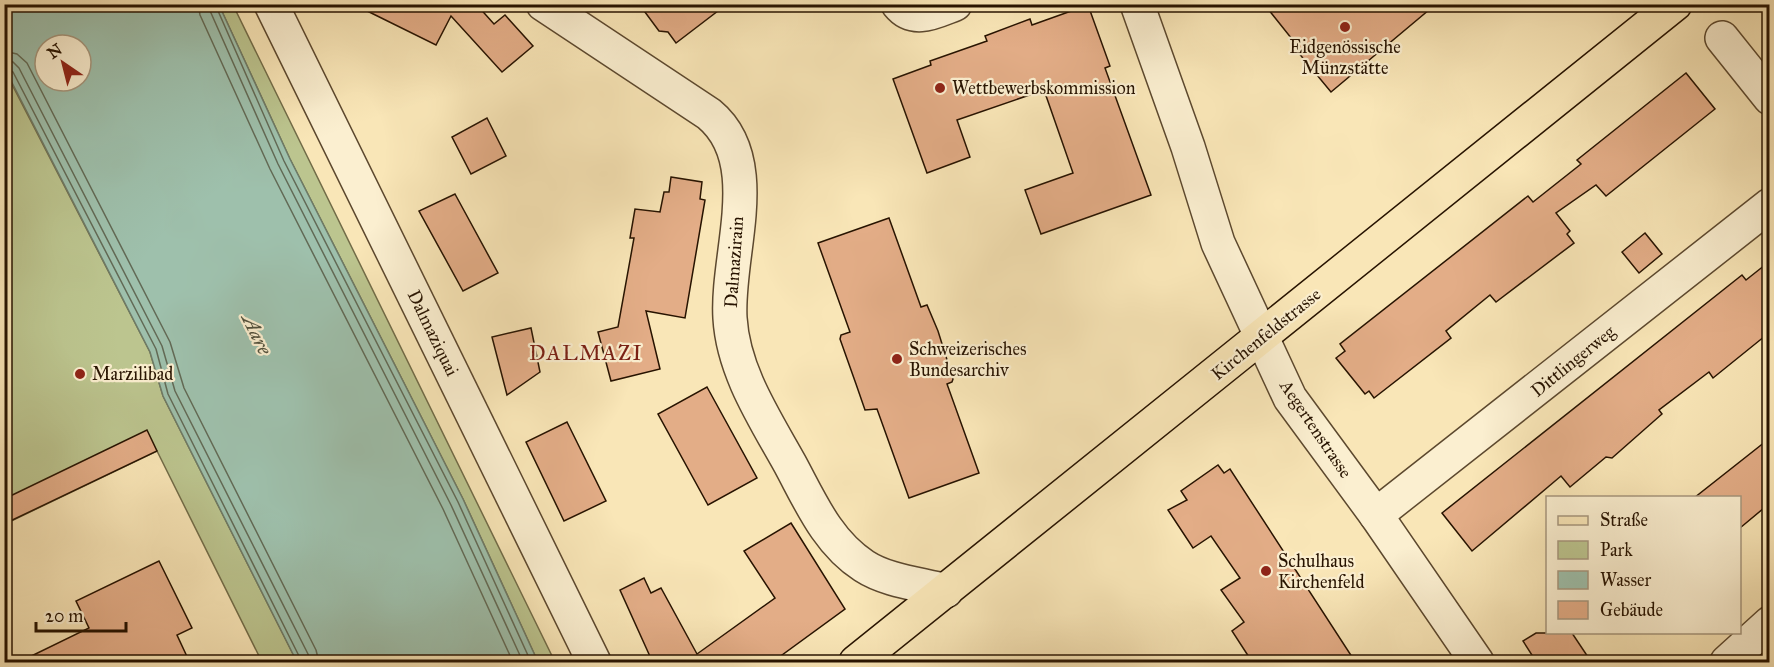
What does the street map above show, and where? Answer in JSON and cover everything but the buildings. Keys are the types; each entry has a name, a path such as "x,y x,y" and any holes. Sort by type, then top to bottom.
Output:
{"main road":[{"name":"Kirchenfeldstrasse","path":"856,663 1675,4"}],"street":[{"name":"Dalmaziquai","path":"271,4 594,663"},
{"name":"Dalmazirain","path":"543,4 709,114 730,141 738,161 741,182 730,278 730,320 734,343 749,388 821,520 847,553 865,567 882,574 946,591"},
{"path":"898,5 910,14 921,16 955,4"},
{"name":"Aegertenstrasse","path":"1137,4 1188,147 1218,243 1290,398 1376,515 1477,663"},
{"path":"1722,38 1770,98"},
{"name":"Dittlingerweg","path":"1376,515 1399,500 1770,205"},
{"path":"1727,663 1770,623"}],"green space":[{"path":"219,5 233,5 555,662 538,662 463,499 290,159"},
{"name":"Marzilibad","path":"4,69 150,352 163,396 297,662 262,662 157,451 5,524"}],"water":[{"name":"Aare","path":"5,4 219,5 290,159 463,499 538,662 297,662 163,396 150,352 5,69"}],"place":[{"name":"Eidgenössische Münzstätte","path":"1345,27"},
{"name":"Wettbewerbskommission","path":"940,88"},
{"name":"Schweizerisches Bundesarchiv","path":"897,359"},
{"name":"Marzilibad","path":"80,374"},
{"name":"Schulhaus Kirchenfeld","path":"1266,571"}],"district":[{"name":"DALMAZI","path":"586,353"}]}
